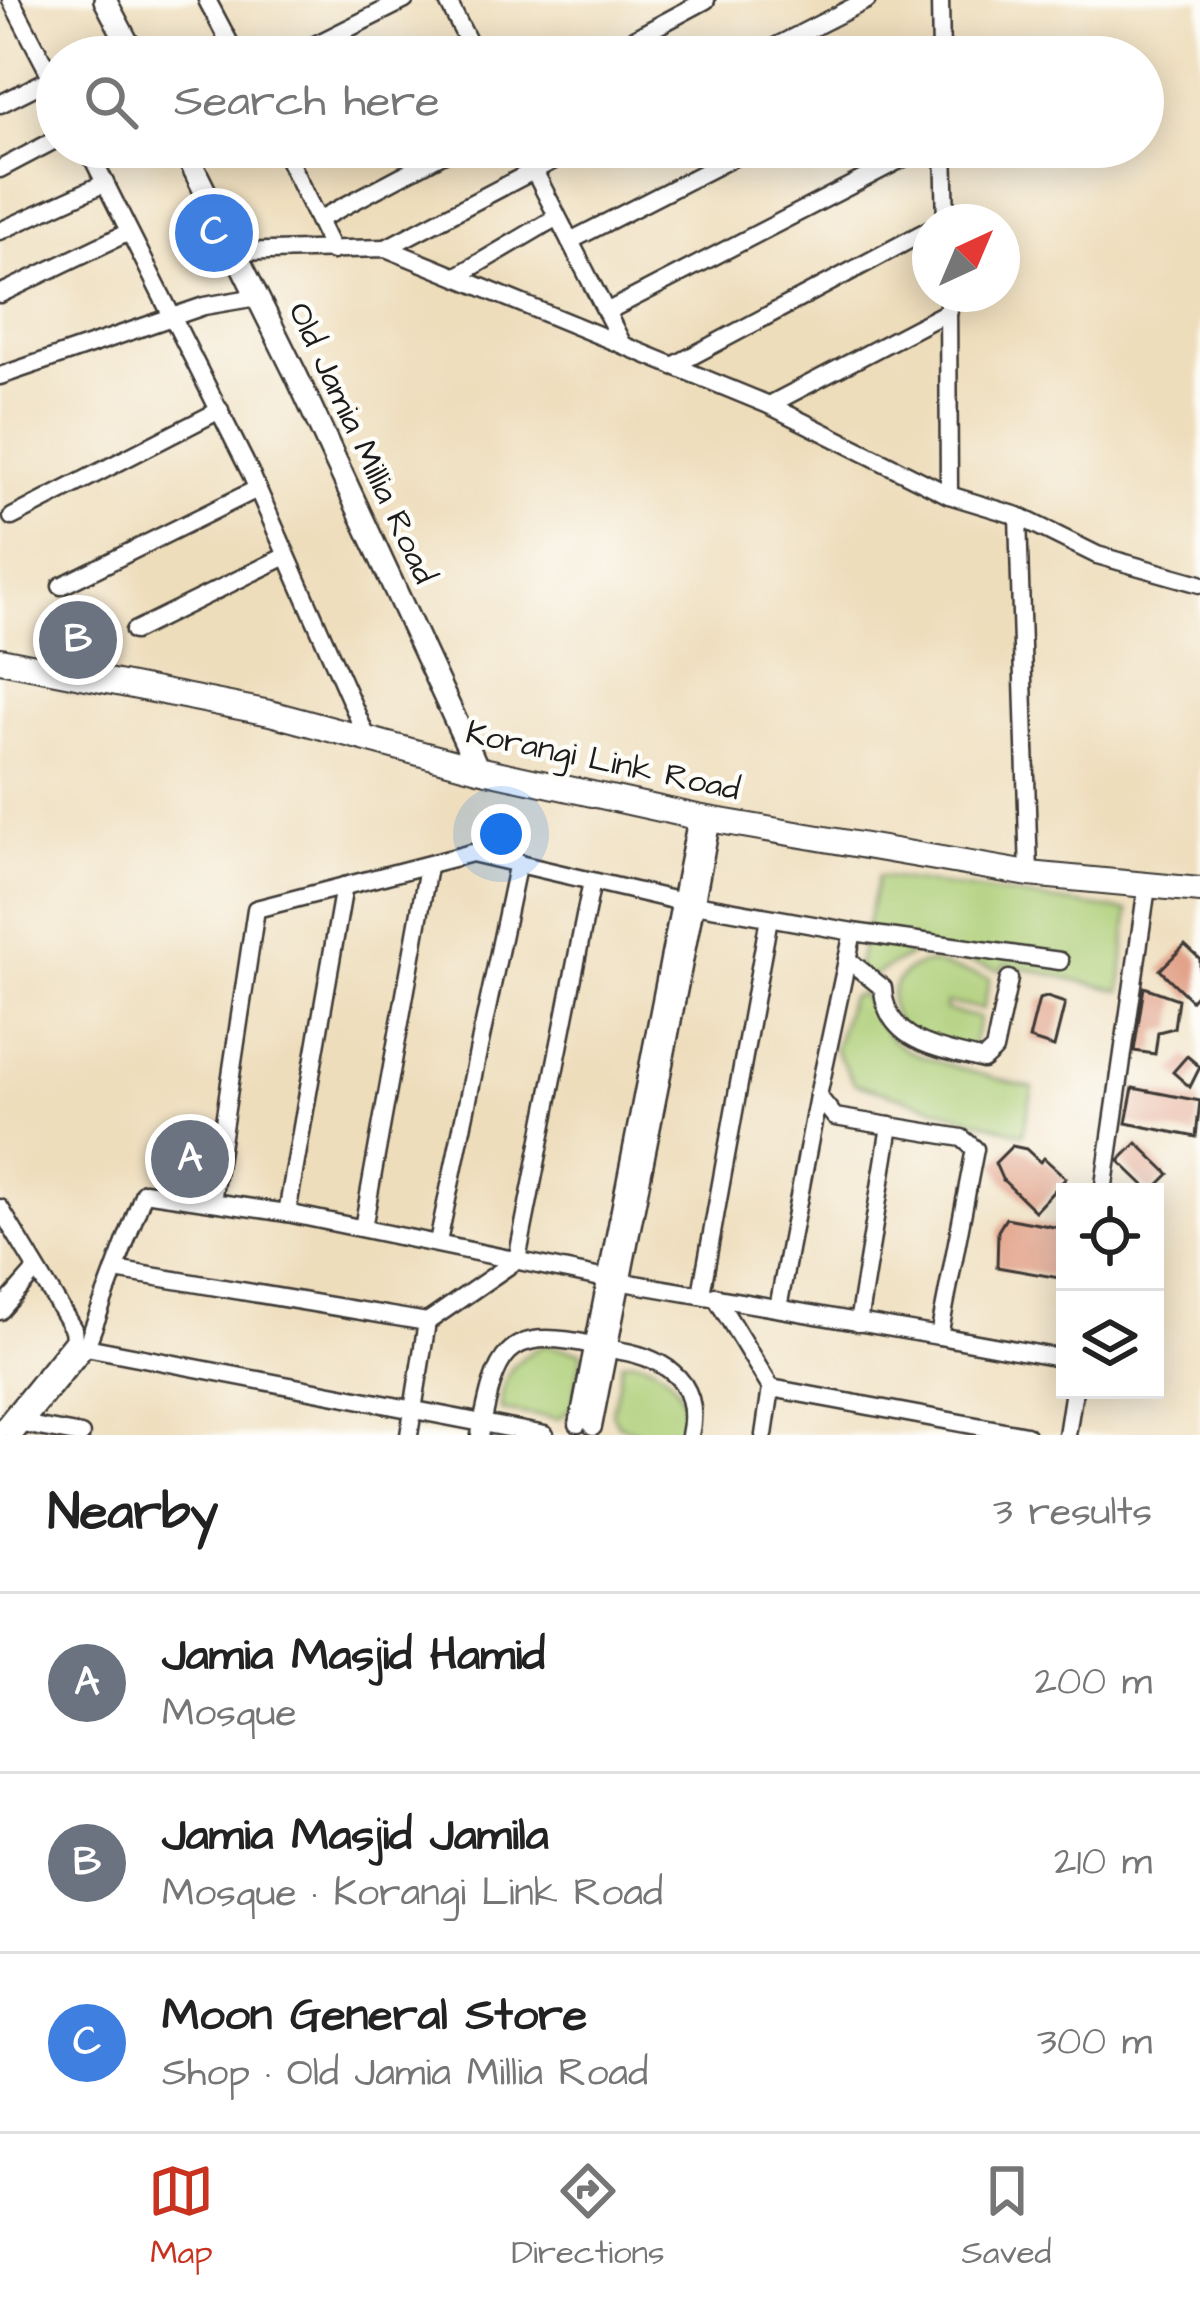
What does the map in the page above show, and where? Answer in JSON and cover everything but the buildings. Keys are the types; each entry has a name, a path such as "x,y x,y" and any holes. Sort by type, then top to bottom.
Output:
{"main road":[{"name":"Korangi Link Road","path":"0,660 270,713 369,743 705,818 1029,874 1200,890"}],"street":[{"path":"11,0 36,48"},
{"path":"105,0 124,36"},
{"path":"226,36 210,5 230,0"},
{"path":"333,36 405,0"},
{"path":"447,0 461,36"},
{"path":"639,36 706,0"},
{"path":"796,36 867,0"},
{"path":"939,36 940,0"},
{"path":"0,104 36,90"},
{"path":"0,169 36,150"},
{"path":"98,168 220,410 369,743"},
{"name":"Old Jamia Millia Road","path":"194,168 478,769"},
{"path":"292,168 333,251"},
{"path":"318,220 416,168"},
{"path":"236,252 386,248 538,168"},
{"path":"570,241 713,168"},
{"path":"606,312 884,168"},
{"path":"942,204 943,168"},
{"path":"534,170 622,345"},
{"path":"0,231 105,183"},
{"path":"457,276 557,217"},
{"path":"0,294 129,232"},
{"path":"673,366 912,238"},
{"path":"386,248 769,405 949,495 1018,516 1097,555 1200,584"},
{"path":"0,376 174,316 257,297"},
{"path":"769,405 932,312"},
{"path":"949,312 949,495"},
{"path":"12,517 220,410"},
{"path":"61,586 257,489"},
{"path":"1018,516 1029,874"},
{"path":"134,631 286,556"},
{"path":"584,1430 705,818"},
{"path":"212,1202 256,909 472,854 769,918 1060,962"},
{"path":"438,1242 518,862"},
{"path":"363,1228 428,867"},
{"path":"115,1270 428,1322 517,1260 592,881"},
{"path":"286,1213 344,886"},
{"path":"1104,1183 1147,887"},
{"path":"764,1435 771,1388 708,1295 769,918"},
{"path":"778,1308 853,932"},
{"path":"847,958 883,988 884,1007 898,1030 921,1043 983,1060 994,1050 1010,979"},
{"path":"818,1096 835,1117 962,1138 975,1149 939,1336"},
{"path":"858,1323 890,1126"},
{"path":"0,1430 86,1347 144,1192 286,1213 614,1280 1056,1357"},
{"path":"0,1208 73,1328 74,1339 13,1418"},
{"path":"0,1311 36,1270"},
{"path":"409,1435 428,1322"},
{"path":"482,1429 492,1377 509,1350 547,1334 643,1353 664,1362 683,1380 692,1400 690,1435"},
{"path":"86,1347 413,1410 482,1429 545,1435"},
{"path":"771,1388 1026,1435"},
{"path":"1067,1435 1073,1399"},
{"path":"13,1418 81,1435"}],"green space":[{"path":"878,876 1128,911 1121,991 919,950 863,981 855,977"},
{"path":"930,963 990,978 983,1009 946,1003 945,1010 980,1018 971,1051 913,1035 892,1011 893,989 899,980 917,966"},
{"path":"859,994 891,1039 909,1051 1033,1088 1023,1134 854,1083 835,1049 850,997"},
{"path":"545,1345 582,1352 573,1408 558,1419 501,1410 503,1387 511,1370"},
{"path":"634,1360 658,1369 676,1386 684,1409 681,1435 644,1435 618,1424 612,1413 622,1362"}],"place":[{"name":"Moon General Store","path":"214,233"},
{"name":"Jamia Masjid Jamila","path":"78,640"},
{"name":"Jamia Masjid Hamid","path":"190,1159"}]}
